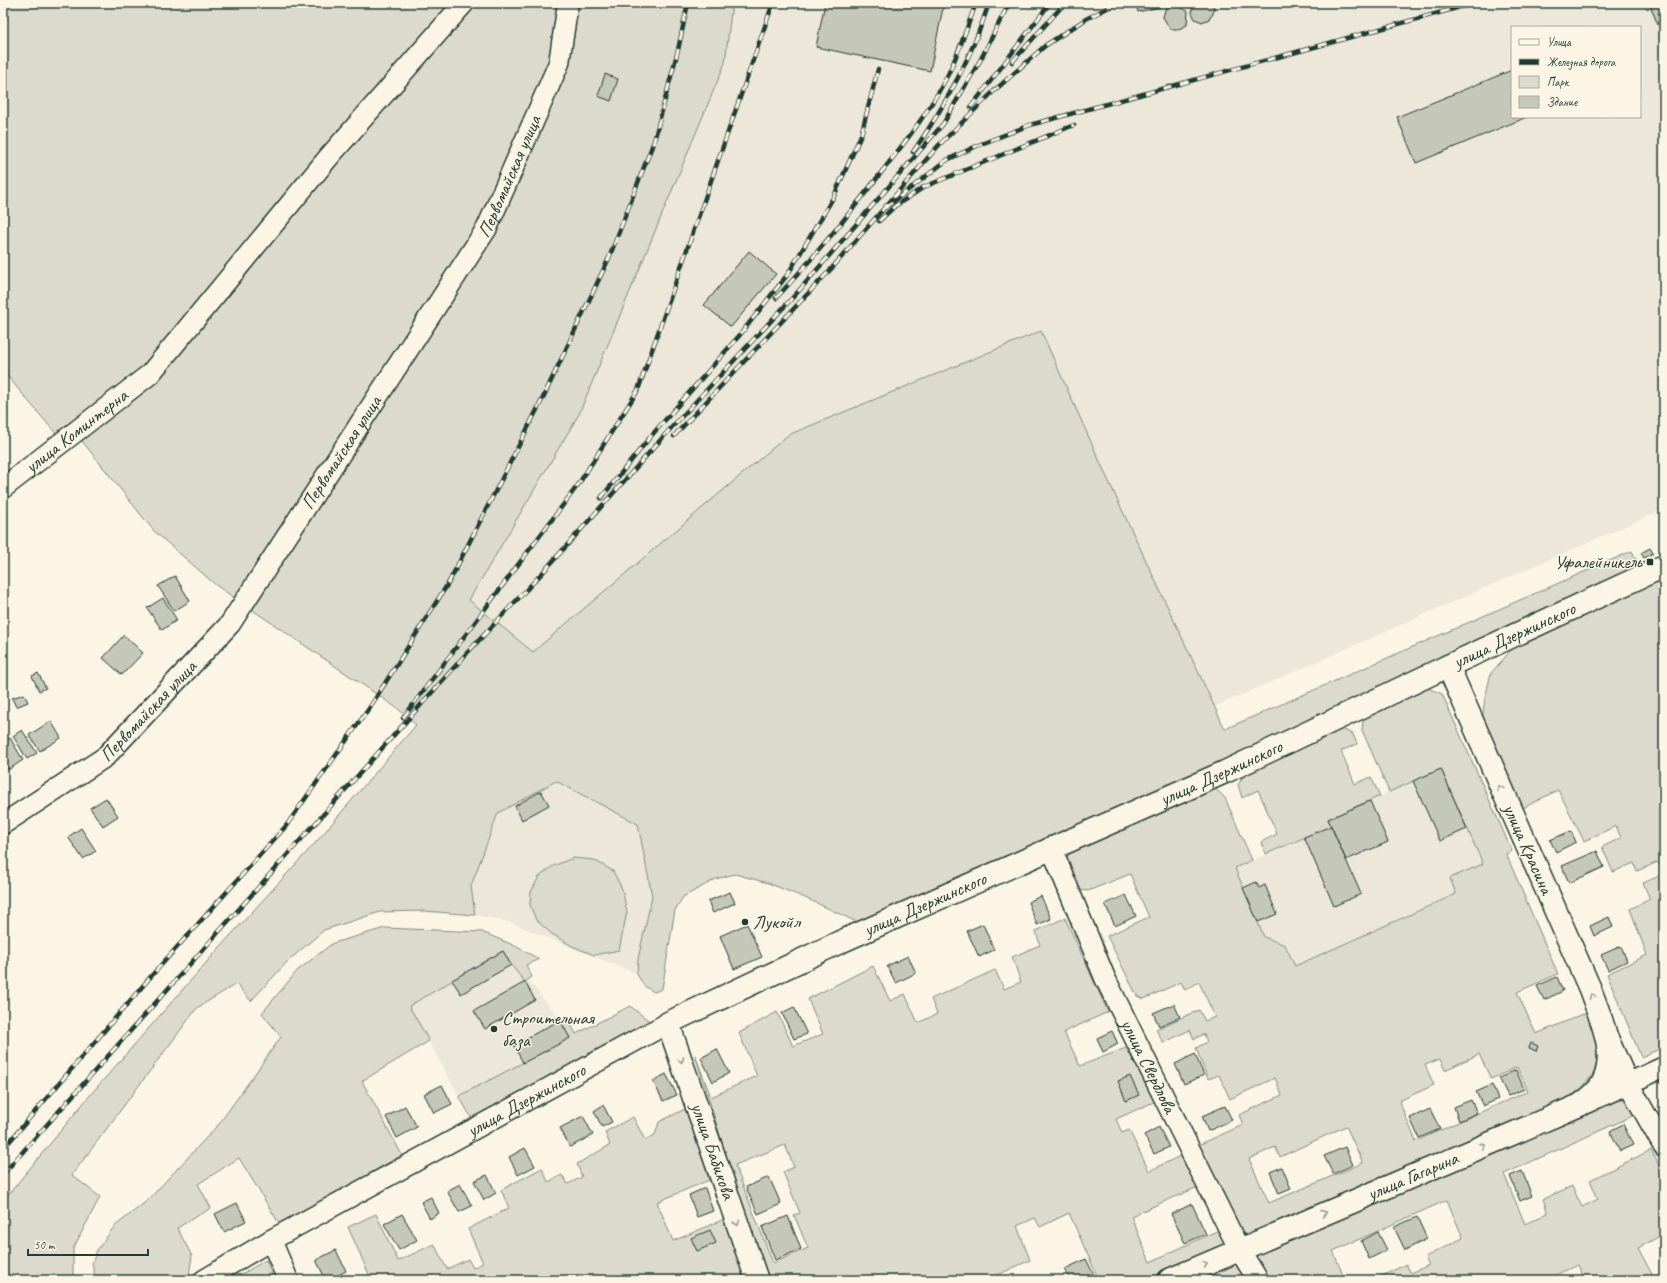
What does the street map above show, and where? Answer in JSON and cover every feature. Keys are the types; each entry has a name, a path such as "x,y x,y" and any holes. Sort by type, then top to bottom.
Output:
{"main road":[{"name":"улица Дзержинского","path":"668,1023 840,942 1051,847 1225,772 1448,666 1664,566"},
{"name":"улица Красина","path":"1448,666 1590,989 1606,1033"},
{"name":"улица Бабикова","path":"668,1023 757,1280"},
{"name":"улица Гагарина","path":"1169,1280 1580,1105 1592,1096 1602,1084 1607,1072 1609,1052 1606,1033"}],"street":[{"name":"улица Коминтерна","path":"3,488 150,374 328,158 464,3"},
{"name":"Первомайская улица","path":"3,824 105,757 230,624 487,228 559,63 568,3"},
{"name":"улица Свердлова","path":"1051,847 1105,978 1239,1249 1258,1280"},
{"name":"улица Дзержинского","path":"204,1280 271,1240 668,1023"},
{"path":"1606,1033 1628,1083 1664,1147"},
{"path":"1580,1105 1664,1066"},
{"path":"271,1240 288,1280"}],"shaded area":[{"name":"Уфалейникель","path":"732,3 1664,3 1664,509 1214,707 1041,332 788,435 533,652 469,600 579,414 725,63"},
{"path":"1441,769 1483,864 1450,878 1457,893 1295,966 1285,945 1264,937 1235,868 1331,826 1328,819"},
{"path":"556,781 638,824 652,896 638,959 637,974 509,922 475,915 471,886 498,813"},
{"name":"Строительная база","path":"503,951 511,965 525,982 528,980 555,1013 570,1038 459,1096 409,1006"}],"green space":[{"path":"3,3 732,3 725,63 579,414 469,600 533,652 788,435 1041,331 1109,482 1225,729 1632,551 1640,568 1221,764 859,923 810,900 768,883 735,874 716,879 683,897 675,910 662,989 654,992 644,986 637,974 638,959 652,896 638,824 556,781 498,813 471,886 475,915 424,911 380,912 324,930 288,961 251,1001 236,984 197,1008 72,1175 100,1197 73,1249 73,1280 3,1280 3,1201 91,1094 220,947 317,841 416,725 397,708 217,586 154,531 70,426 58,436 3,371"},
{"path":"1664,578 1664,874 1658,862 1637,871 1634,863 1613,872 1602,847 1621,838 1616,826 1584,841 1558,790 1521,809 1482,722 1485,698 1491,673 1513,648"},
{"path":"1425,687 1442,694 1512,851 1506,854 1558,974 1517,992 1536,1034 1588,1012 1598,1036 1598,1056 1594,1073 1582,1088 1565,1101 1242,1238 1196,1146 1243,1125 1239,1115 1282,1095 1275,1078 1230,1099 1219,1075 1208,1079 1196,1048 1207,1042 1204,1034 1194,1039 1190,1030 1163,1043 1156,1029 1199,1010 1205,1021 1215,1017 1199,982 1185,990 1181,982 1144,999 1137,996 1107,936 1149,917 1130,874 1088,891 1078,890 1066,860 1072,848 1213,786 1225,798 1252,860 1235,868 1264,937 1285,945 1295,966 1456,894 1450,878 1483,864 1441,769 1389,792 1362,730 1364,714","holes":["1479,1054 1491,1079 1517,1067 1528,1091 1416,1141 1399,1101 1434,1085 1425,1065 1440,1059 1445,1070","1346,1126 1363,1163 1269,1203 1249,1159 1275,1147 1280,1157"]},
{"path":"1335,726 1353,734 1357,744 1341,751 1355,784 1371,777 1380,796 1328,819 1331,826 1266,854 1261,842 1277,834 1258,790 1242,798 1238,785 1249,766"},
{"path":"573,858 594,860 613,871 622,889 627,912 619,950 594,955 572,946 552,934 536,920 530,905 531,892 539,877 553,866"},
{"path":"1664,874 1664,1047 1641,1057 1607,974 1647,955 1630,909 1650,899 1643,883"},
{"path":"1065,918 1108,1012 1064,1032 1080,1066 1126,1048 1156,1101 1116,1119 1122,1133 1129,1130 1149,1171 1182,1155 1198,1187 1131,1216 1150,1262 1219,1230 1227,1244 1145,1280 1099,1280 1069,1213 1040,1227 1035,1218 1017,1226 1030,1260 989,1280 959,1280 956,1275 945,1280 765,1280 695,1055 711,1097 757,1076 739,1033 777,1012 793,1046 823,1034 808,999 873,966 890,1001 905,994 918,1023 937,1014 931,999 995,970 1004,989 1021,982 1012,957 1040,945 1036,931","holes":["785,1145 794,1167 783,1172 800,1213 794,1215 808,1248 773,1263 735,1165"]},
{"path":"385,928 482,932 513,945 539,959 526,965 532,977 525,982 511,965 503,951 409,1006 429,1041 362,1081 402,1155 280,1225 239,1158 198,1184 211,1208 177,1228 192,1256 189,1275 181,1280 96,1280 92,1263 97,1250 114,1227 148,1200 219,1124 281,1037 262,1013 298,970 333,943"},
{"path":"630,1006 652,1023 472,1119 459,1096 570,1038 560,1020 567,1017 576,1034"},
{"path":"1620,1095 1633,1100 1639,1113 1504,1174 1525,1224 1548,1213 1543,1199 1572,1186 1582,1207 1598,1199 1590,1180 1651,1150 1664,1175 1664,1234 1638,1248 1655,1280 1585,1280 1578,1265 1555,1275 1558,1280 1374,1280 1406,1264 1411,1273 1429,1265 1425,1257 1463,1238 1447,1200 1333,1251 1345,1280 1266,1279 1251,1253"},
{"path":"687,1108 709,1180 657,1202 673,1241 727,1218 744,1280 370,1280 371,1279 348,1227 376,1214 398,1261 434,1244 447,1269 468,1259 473,1268 483,1263 468,1229 509,1208 501,1190 542,1168 548,1182 562,1175 568,1184 582,1177 577,1164 610,1145 605,1132 633,1117 645,1140 655,1135 659,1122"},
{"path":"266,1260 274,1280 232,1280"},
{"path":"1236,1260 1246,1277 1239,1280 1190,1280"}],"building":[{"path":"825,3 944,3 930,71 816,47"},
{"path":"1136,3 1177,3 1138,12"},
{"path":"1192,3 1213,3 1213,14 1209,19 1202,22 1195,19 1192,13"},
{"path":"1649,3 1664,3 1664,23 1658,25"},
{"path":"1177,6 1188,11 1187,25 1179,29 1170,29 1163,17 1166,7"},
{"path":"1511,70 1511,118 1525,118 1416,163 1397,117"},
{"path":"605,74 618,79 611,101 598,96"},
{"path":"749,251 776,274 731,327 704,305"},
{"path":"1650,548 1653,553 1644,558 1641,553"},
{"path":"175,576 190,601 174,611 158,586"},
{"path":"163,598 177,620 162,630 147,608"},
{"path":"124,635 143,653 122,675 103,658"},
{"path":"38,673 46,688 39,691 32,676"},
{"path":"24,694 28,702 16,707 12,698"},
{"path":"51,721 61,738 40,751 29,735"},
{"path":"22,730 37,753 27,759 13,736"},
{"path":"10,738 23,760 8,770 3,761 3,742"},
{"path":"1441,769 1467,829 1440,841 1413,781"},
{"path":"541,791 549,805 522,820 515,806"},
{"path":"106,798 118,816 103,826 90,808"},
{"path":"1370,801 1388,842 1346,860 1328,819"},
{"path":"1331,826 1361,894 1334,906 1304,837"},
{"path":"81,828 96,851 83,859 68,837"},
{"path":"1571,831 1576,842 1556,852 1550,840"},
{"path":"1597,851 1604,867 1569,883 1562,866"},
{"path":"1256,882 1259,888 1265,885 1277,914 1258,922 1243,888"},
{"path":"730,892 735,903 713,913 708,901"},
{"path":"1126,895 1136,916 1115,926 1105,904"},
{"path":"1041,896 1051,919 1037,925 1028,902"},
{"path":"1609,917 1613,927 1594,936 1590,926"},
{"path":"747,924 762,957 734,969 720,936"},
{"path":"983,924 994,950 979,957 967,931"},
{"path":"1621,946 1627,961 1608,970 1601,955"},
{"path":"503,951 511,965 461,994 452,980"},
{"path":"908,956 916,973 896,983 887,966"},
{"path":"1557,977 1563,991 1544,1000 1537,986"},
{"path":"525,982 535,1000 485,1029 474,1011"},
{"path":"1174,1004 1180,1017 1159,1026 1153,1013"},
{"path":"794,1007 807,1034 794,1039 782,1013"},
{"path":"560,1020 570,1038 523,1063 514,1045"},
{"path":"1112,1031 1118,1044 1103,1052 1097,1038"},
{"path":"1531,1043 1538,1046 1536,1051 1529,1048"},
{"path":"717,1049 729,1073 713,1082 701,1058"},
{"path":"1195,1054 1204,1075 1184,1084 1175,1064"},
{"path":"1516,1070 1524,1089 1508,1096 1499,1078"},
{"path":"666,1074 677,1095 663,1101 653,1081"},
{"path":"1130,1076 1139,1095 1126,1101 1118,1081"},
{"path":"442,1085 452,1104 434,1113 424,1094"},
{"path":"1492,1085 1498,1099 1483,1106 1476,1092"},
{"path":"1471,1100 1477,1113 1459,1121 1454,1107"},
{"path":"603,1105 612,1122 602,1127 594,1111"},
{"path":"405,1106 417,1127 397,1138 386,1117"},
{"path":"1225,1106 1232,1120 1208,1131 1202,1116"},
{"path":"1430,1109 1440,1129 1419,1138 1410,1118"},
{"path":"583,1116 593,1135 570,1147 560,1128"},
{"path":"1623,1124 1633,1145 1620,1151 1610,1131"},
{"path":"1159,1127 1169,1147 1154,1154 1144,1135"},
{"path":"1345,1147 1353,1165 1333,1174 1324,1156"},
{"path":"525,1148 535,1166 518,1175 509,1157"},
{"path":"1282,1167 1291,1189 1279,1194 1270,1172"},
{"path":"1522,1171 1532,1196 1520,1201 1510,1176"},
{"path":"487,1175 496,1193 484,1200 474,1181"},
{"path":"769,1177 781,1204 758,1214 746,1187"},
{"path":"460,1184 472,1206 459,1212 447,1191"},
{"path":"705,1188 713,1211 697,1217 689,1195"},
{"path":"431,1197 439,1213 430,1219 421,1202"},
{"path":"237,1203 246,1221 224,1232 215,1214"},
{"path":"1192,1204 1206,1234 1185,1243 1171,1214"},
{"path":"402,1214 417,1240 399,1250 384,1224"},
{"path":"788,1216 801,1249 775,1260 762,1227"},
{"path":"1417,1217 1427,1239 1405,1250 1394,1227"},
{"path":"710,1230 716,1243 697,1251 691,1238"},
{"path":"1378,1232 1387,1250 1369,1259 1361,1241"},
{"path":"336,1250 346,1271 329,1280 326,1280 316,1260"},
{"path":"1086,1259 1095,1277 1088,1280 1070,1280 1065,1269"}],"railway":[{"path":"3,1149 153,974 286,826 370,707 449,582 542,400 609,258 654,141 678,50 688,3"},
{"path":"403,718 578,485 638,390 773,3"},
{"path":"776,298 845,219 923,117 953,65 976,3"},
{"path":"913,152 925,135 957,80 974,43 989,3"},
{"path":"3,1174 467,653 545,570 672,427 796,294 943,124 982,57 1009,3"},
{"path":"971,107 1050,3"},
{"path":"1012,62 1065,3"},
{"path":"674,436 832,268 939,145 994,91 1046,45 1086,19 1117,3"},
{"path":"885,208 947,160 981,144 1030,125 1475,3"},
{"path":"601,498 651,436 739,336 788,274 834,196 861,135 878,69"},
{"path":"879,221 895,206 924,187 1074,125"}],"place":[{"name":"Уфалейникель","path":"1650,562"},
{"name":"Лукойл","path":"745,922"},
{"name":"Строительная база","path":"494,1029"}]}
